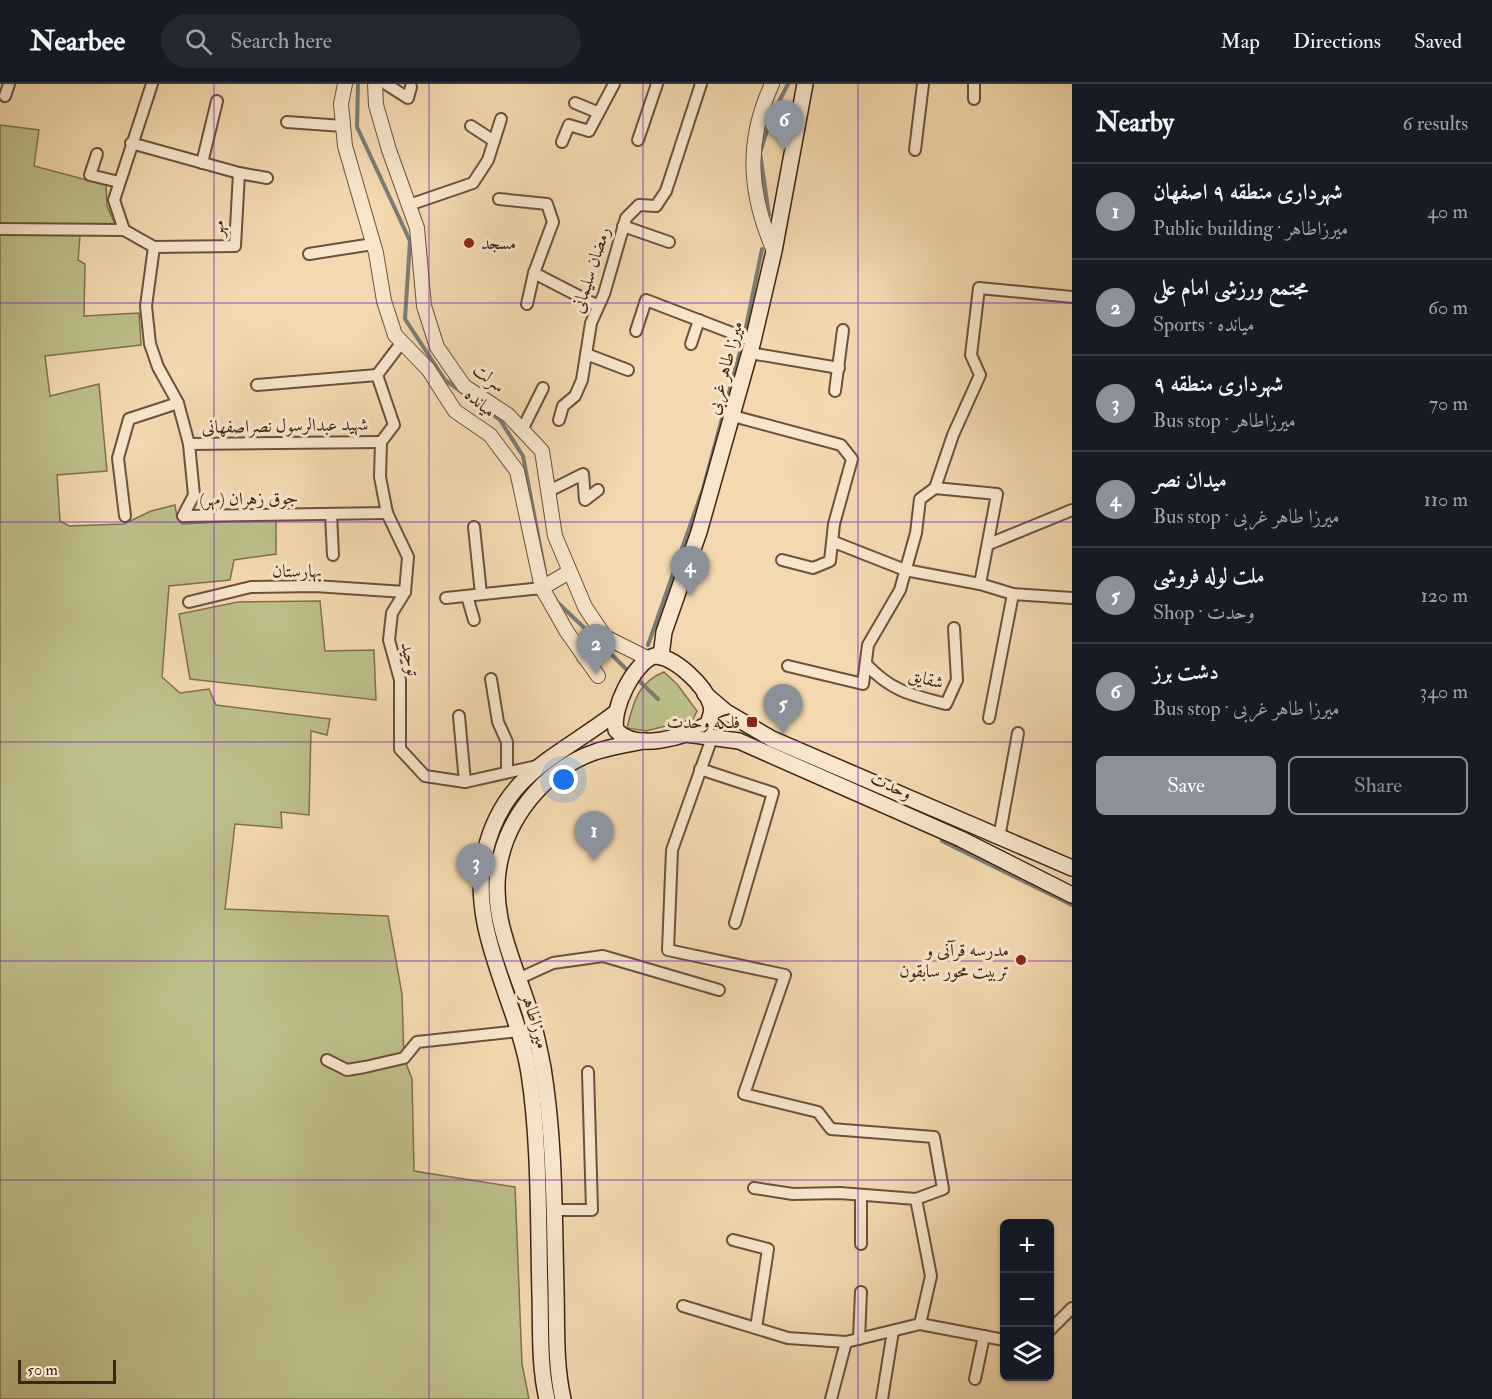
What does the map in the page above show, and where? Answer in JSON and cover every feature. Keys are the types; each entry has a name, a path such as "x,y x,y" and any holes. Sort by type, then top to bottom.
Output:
{"main road":[{"name":"میرزا طاهر غربی","path":"654,657 699,532 752,347 774,251 806,84"},
{"path":"654,657 681,666 705,694 711,704 708,724 686,734 644,741 621,735 616,729 614,714 618,702 654,657"},
{"name":"وحدت","path":"705,694 726,712 772,739 1072,868"},
{"name":"میرزاطاهر","path":"547,1399 542,1365 536,1170 529,1074 520,1031 485,922 482,878 484,853 493,826 517,788 537,765 614,714"},
{"name":"وحدت","path":"686,734 713,735 739,741 918,820 1072,895"},
{"name":"میرزاطاهر","path":"563,1399 558,1362 554,1210 543,1068 529,1008 518,979 496,900 501,855 509,832 535,793 566,768 593,753 644,741"}],"street":[{"path":"5,96 9,84"},
{"path":"124,230 114,200 152,84"},
{"name":"میانده","path":"345,84 341,104 345,146 373,244 384,301 396,334 428,369 455,411 490,435 517,471 546,585 584,657 598,676"},
{"name":"سرلت","path":"375,84 376,105 382,127 417,228 424,306 437,347 464,386 508,415 542,451 555,536 601,641 654,657"},
{"path":"386,84 408,98 411,87"},
{"path":"562,142 569,125 589,131 597,112 614,84"},
{"path":"638,140 657,84"},
{"name":"رمضان سلیمانی","path":"559,420 563,406 575,396 582,380 591,324 626,218 639,205 656,206 666,191 701,84"},
{"path":"772,84 756,138 753,191 774,251"},
{"path":"915,150 923,84"},
{"path":"974,84 974,99"},
{"path":"202,163 217,101"},
{"path":"575,104 597,112"},
{"path":"409,205 473,183 488,160 501,119"},
{"path":"286,122 343,126"},
{"path":"471,126 494,141"},
{"path":"131,143 239,173 267,178"},
{"path":"97,154 90,175 119,182"},
{"name":"مهر","path":"154,247 235,246 239,173"},
{"path":"499,199 547,204 552,222 534,273 527,304"},
{"path":"623,226 669,242"},
{"path":"0,229 124,230 154,247"},
{"path":"309,254 373,244"},
{"name":"جوق زهران (مهر)","path":"154,247 146,306 150,344 158,367 178,403 189,444 194,495 183,516 387,513"},
{"path":"534,273 598,306"},
{"path":"788,666 863,684 868,645 900,590 916,532 920,499 935,488 953,435 980,375 971,355 979,288 1072,297"},
{"path":"636,331 646,300 699,320 752,347 839,368"},
{"path":"691,344 699,320"},
{"path":"835,391 843,330"},
{"path":"257,385 378,375 402,342"},
{"path":"586,354 628,370"},
{"name":"توحید","path":"378,375 394,425 381,442 380,477 387,513 408,557 405,592 393,613 389,640 400,680 400,749 425,776 465,782 537,765"},
{"path":"522,430 543,387"},
{"path":"125,516 118,458 129,419 178,403"},
{"path":"733,416 841,445 852,459 834,524 834,542 830,561 813,568 782,560"},
{"name":"شهید عبدالرسول نصراصفهانی","path":"189,444 381,442"},
{"path":"549,490 583,474 585,500 598,490"},
{"path":"935,488 997,494 980,584"},
{"path":"989,544 1072,510"},
{"path":"331,514 333,555"},
{"path":"474,526 481,594"},
{"path":"834,542 905,570 980,584 1013,594 1072,597"},
{"path":"446,598 546,585 569,572"},
{"name":"بهارستان","path":"189,602 251,587 315,586 405,592"},
{"path":"989,718 1013,594"},
{"path":"467,596 474,620"},
{"name":"شقایق","path":"866,664 884,683 918,697 946,704 957,680 954,628"},
{"path":"584,657 601,641"},
{"path":"491,679 498,722 507,742 507,772"},
{"path":"459,716 465,782"},
{"path":"999,838 1018,733"},
{"path":"713,735 672,850 668,950 785,975 744,1094 818,1112 831,1129 934,1137 943,1189 916,1199 793,1194 754,1188"},
{"path":"700,769 773,793 735,923"},
{"path":"518,979 552,963 603,956 719,990"},
{"path":"327,1060 347,1070 404,1058 417,1042 520,1031"},
{"path":"554,1210 592,1210 588,1072"},
{"path":"861,1195 861,1244"},
{"path":"916,1199 931,1276 920,1324"},
{"path":"733,1240 768,1249 756,1328"},
{"path":"859,1339 861,1292"},
{"path":"683,1306 788,1338 846,1342 920,1324 1000,1339"},
{"path":"1053,1327 1072,1308"},
{"path":"882,1399 893,1331"},
{"path":"975,1379 984,1336"},
{"path":"831,1399 846,1342"}],"green space":[{"path":"0,125 39,130 34,166 106,185 107,206 115,224 81,224 78,260 85,264 84,316 139,313 141,345 45,356 50,396 99,384 107,471 57,475 60,521 69,526 124,524 151,511 175,505 177,518 182,524 276,519 276,554 234,560 230,580 169,586 162,677 180,693 209,689 216,705 330,719 327,735 311,731 309,815 281,812 282,828 235,824 225,909 388,916 402,994 404,1058 412,1079 414,1171 515,1187 522,1364 529,1399 0,1399"},
{"path":"320,601 325,651 374,650 376,700 190,679 179,614 238,602"},
{"path":"664,672 677,684 697,711 693,719 646,731 627,728 638,694 648,681"}],"waterway":[{"path":"358,84 357,127 410,241 405,319 445,380 462,392"},
{"path":"769,215 760,153 772,115 788,84"},
{"path":"746,327 762,249"},
{"path":"648,645 703,489 741,348"},
{"path":"468,397 500,420 523,456 546,577"},
{"path":"555,600 597,640"},
{"path":"603,646 628,671"},
{"path":"636,678 658,699"},
{"path":"942,841 1072,905"}],"place":[{"name":"دشت برز","path":"784,150"},
{"name":"مسجد","path":"469,243"},
{"name":"میدان نصر","path":"690,596"},
{"name":"مجتمع ورزشی امام علی","path":"596,674"},
{"name":"فلکه وحدت","path":"752,722"},
{"name":"ملت لوله فروشی","path":"783,734"},
{"name":"شهرداری منطقه ۹ اصفهان","path":"594,861"},
{"name":"شهرداری منطقه ۹","path":"476,893"},
{"name":"مدرسه قرآنی و تربیت محور سابقون","path":"1021,960"}]}
